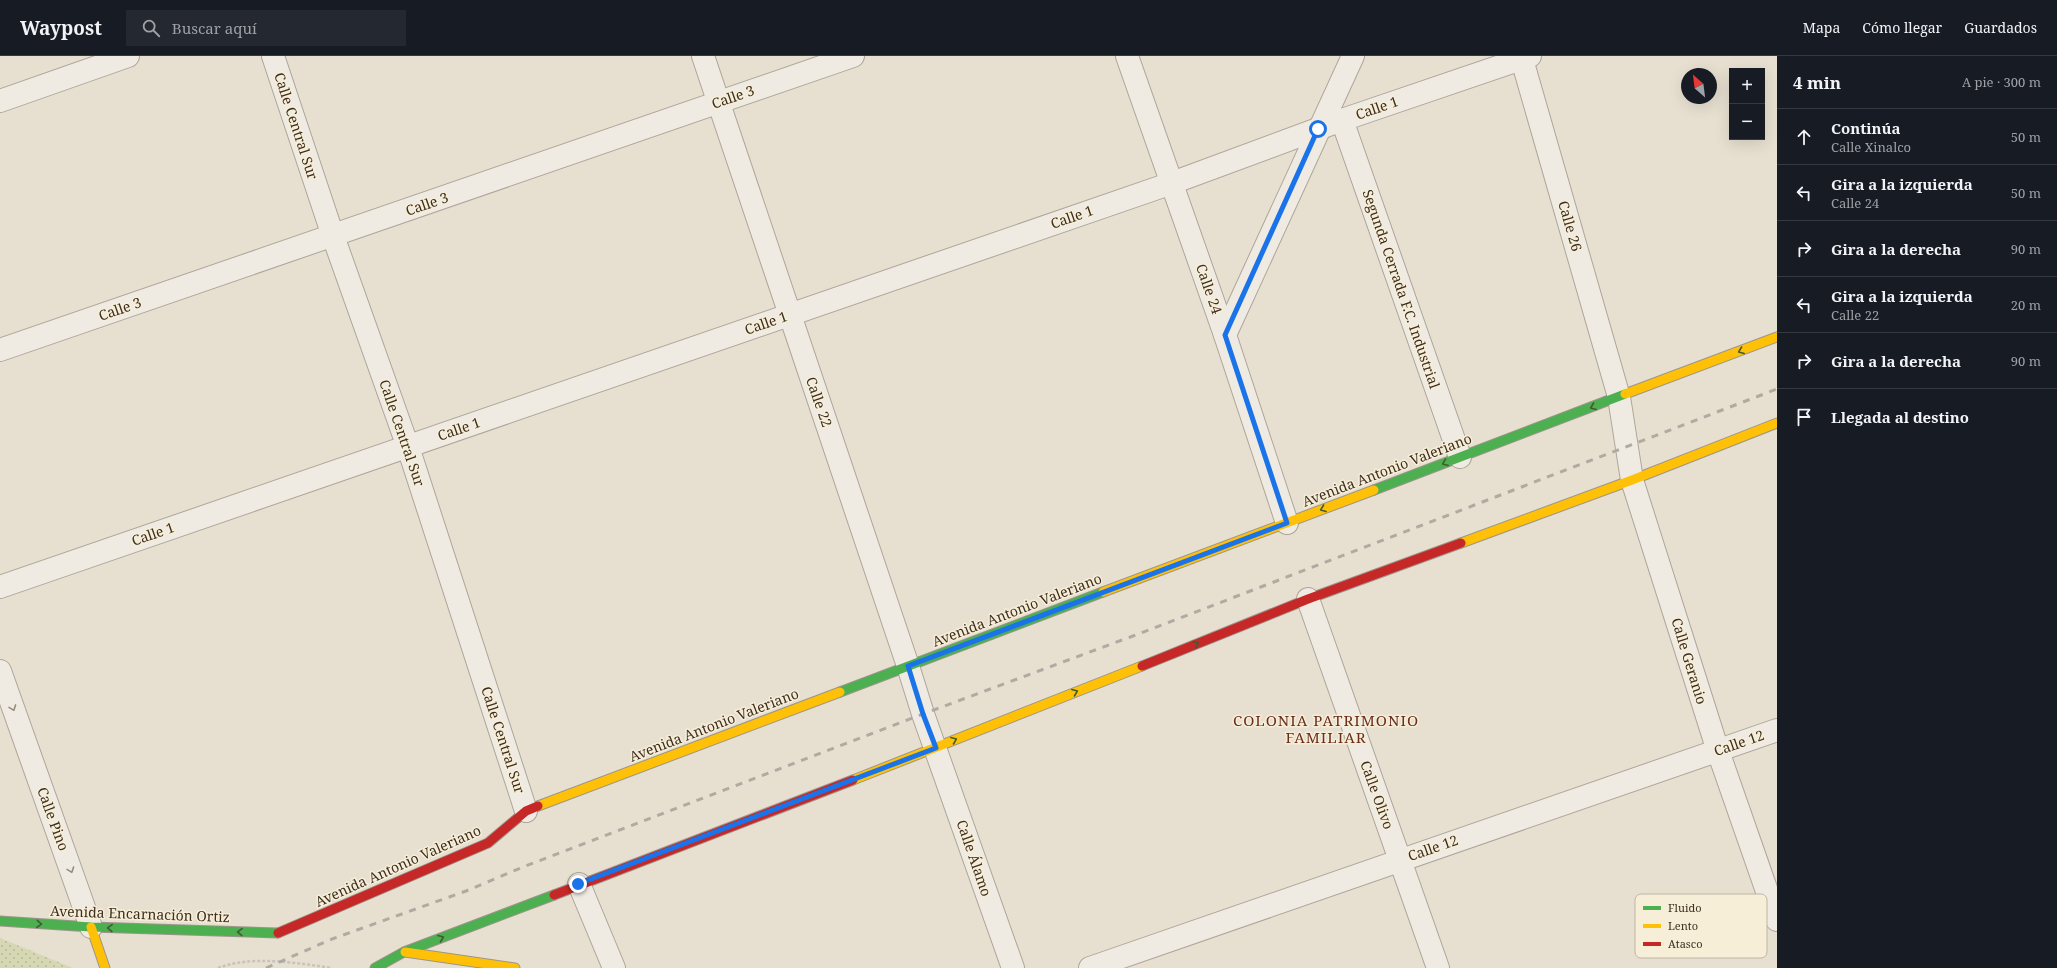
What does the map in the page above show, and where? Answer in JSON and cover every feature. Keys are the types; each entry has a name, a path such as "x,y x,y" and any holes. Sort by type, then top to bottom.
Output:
{"street":[{"path":"0,101 128,56"},
{"name":"Calle Central Sur","path":"273,56 333,236 408,447 526,811"},
{"name":"Calle 22","path":"703,56 923,714 936,748"},
{"name":"Calle 3","path":"0,350 853,56"},
{"name":"Calle 24","path":"1127,56 1225,335 1287,523"},
{"path":"1225,335 1318,129 1353,56"},
{"name":"Calle 1","path":"0,587 1172,182 1342,120 1524,57"},
{"name":"Calle 26","path":"1524,57 1619,396"},
{"name":"Segunda Cerrada F.C. Industrial","path":"1342,120 1460,457"},
{"name":"Avenida Antonio Valeriano","path":"279,933 488,843 526,811 1777,337"},
{"name":"Calle Geranio","path":"1619,396 1632,480 1718,751 1777,920"},
{"path":"374,968 404,952 936,748 1308,599 1632,480 1777,424"},
{"name":"Calle Olivo","path":"1308,599 1438,968"},
{"name":"Calle Pino","path":"0,671 105,968"},
{"name":"Calle 12","path":"1090,968 1777,730"},
{"name":"Calle Álamo","path":"936,748 1012,968"},
{"path":"578,884 614,968"},
{"name":"Avenida Encarnación Ortiz","path":"0,921 91,927 279,933"},
{"path":"404,952 515,968"}],"path":[{"path":"218,968 231,963 283,962 332,968"}],"green space":[{"path":"0,938 73,968 0,968"}],"railway":[{"path":"266,968 332,939 466,891 523,867 923,714 1133,636 1777,389"}],"traffic: fast":[{"path":"1374,490 1625,394"},
{"path":"840,692 1103,592"},
{"path":"375,968 404,952 554,895"},
{"path":"0,921 91,927 278,933"}],"traffic: slow":[{"path":"1625,394 1777,337"},
{"path":"1461,543 1632,480 1777,423"},
{"path":"1103,592 1374,490"},
{"path":"853,780 1142,666"},
{"path":"538,806 840,692"},
{"path":"91,927 105,968"},
{"path":"405,952 515,968"}],"traffic: jam":[{"path":"1142,666 1308,599 1461,543"},
{"path":"554,895 853,780"},
{"path":"278,933 488,843 526,811 538,806"}],"district":[{"name":"COLONIA PATRIMONIO FAMILIAR","path":"1326,730"}],"route":[{"path":"578,884 936,748 923,714 908,666 1287,523 1225,335 1318,129"}]}
